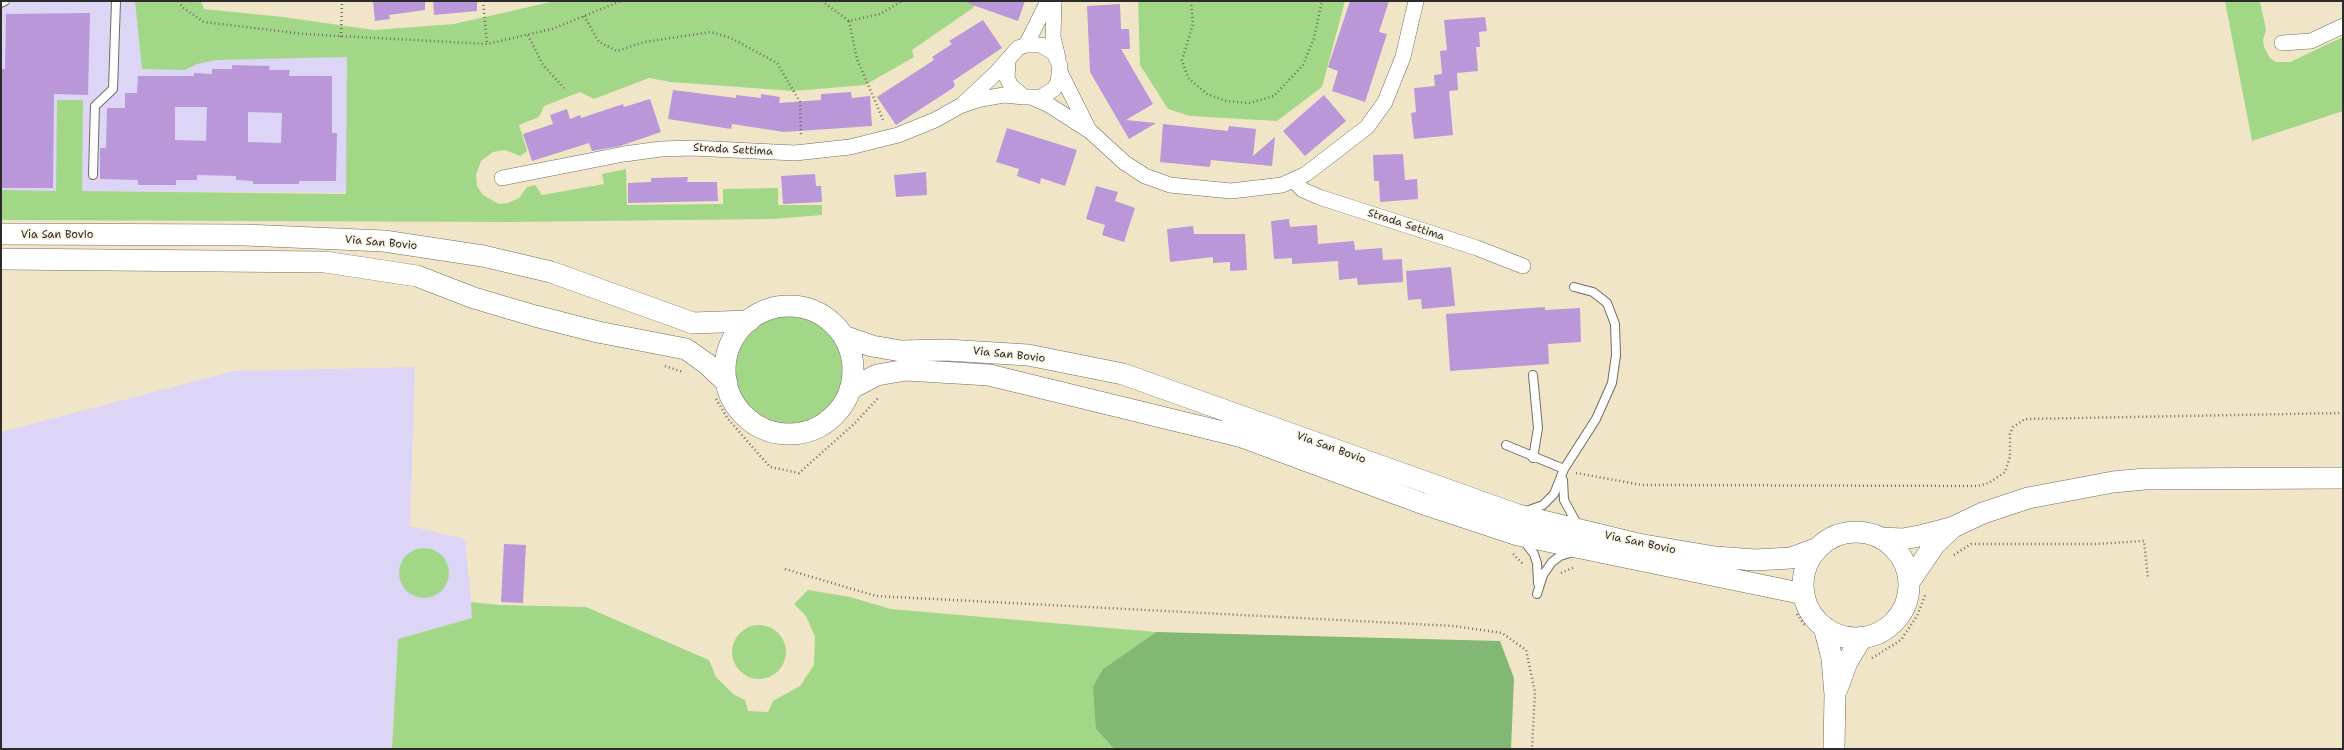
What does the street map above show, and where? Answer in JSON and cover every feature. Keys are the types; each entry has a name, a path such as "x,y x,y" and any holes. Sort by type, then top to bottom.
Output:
{"main road":[{"name":"Via San Bovio","path":"1,234 245,235 384,241 482,256 551,272 693,323 749,321"},
{"name":"Via San Bovio","path":"1,260 325,262 417,276 474,298 535,316 598,332 686,349 707,364 719,388 732,400 746,417 766,430 791,435 815,429 830,420 842,407 850,389 853,366 850,352 843,336 831,322 820,315 800,307 788,306 770,309 749,321 730,345 725,370 719,388"},
{"name":"Via San Bovio","path":"843,336 872,346 901,351 946,350 1028,355 1123,374 1514,534"},
{"name":"Via San Bovio","path":"850,389 877,375 906,370 989,376 1239,436 1421,503 1514,534 1804,594"},
{"path":"1881,538 1903,539 1951,528 1983,514 2028,498 2113,482 2145,479 2343,478"},
{"path":"1909,582 1935,544 1951,528"},
{"name":"Via San Bovio","path":"1582,548 1638,544 1715,557 1755,560 1791,558 1818,548 1836,535 1848,532 1859,532 1881,538 1896,550 1904,562 1909,582 1906,600 1898,617 1879,632 1862,637 1840,635 1815,627 1804,594 1804,578 1806,566 1818,548"},
{"path":"1815,627 1832,658 1835,695 1834,749"},
{"path":"1835,695 1847,662 1862,637"}],"street":[{"name":"Strada Settima","path":"960,106 1008,62 1018,48 1026,45 1048,1"},
{"name":"Strada Settima","path":"1054,1 1053,37 1061,74 1090,132"},
{"name":"Strada Settima","path":"1008,62 1007,74 1011,86 1028,98 1049,105 1090,132 1125,163 1145,176 1170,185 1231,191 1260,189 1282,185 1306,174 1367,127 1384,102 1403,57 1416,1"},
{"path":"2282,43 2310,41 2343,26"},
{"path":"1026,45 1041,45 1054,53 1058,59"},
{"name":"Strada Settima","path":"502,178 624,154 661,149 692,148 801,152 850,147 890,136 935,120 960,106 981,99 1004,95 1041,98 1051,92 1058,82 1061,74"},
{"name":"Strada Settima","path":"1293,180 1303,190 1319,197 1477,248 1523,266"}],"lane":[{"path":"1,3 5,1"},
{"path":"93,175 95,106 113,89 116,1"},
{"path":"1541,575 1534,554 1514,534 1549,501 1559,486 1564,469 1596,419 1609,390 1612,383 1616,355 1615,324 1607,303 1593,292 1574,287"},
{"path":"1533,375 1538,428 1533,458"},
{"path":"1506,445 1533,458 1564,469"},
{"path":"1541,575 1552,562 1560,556 1582,548 1564,500 1564,469"}],"path":[{"path":"179,1 182,7 204,22 341,37 487,44 552,29 621,1"},
{"path":"341,37 342,1"},
{"path":"483,1 487,44"},
{"path":"822,1 849,21 857,60 890,136"},
{"path":"849,21 880,14 902,1"},
{"path":"1191,1 1194,24 1182,60 1188,78 1207,94 1226,101 1250,103 1274,96 1303,65 1314,38 1322,1"},
{"path":"584,16 599,42 617,51 644,42 711,32 731,38 777,63 800,102 801,152"},
{"path":"528,35 543,65 564,88"},
{"path":"660,364 689,374"},
{"path":"719,388 728,419 770,467 799,473 854,424 883,393"},
{"path":"1564,469 1586,476 1642,485 1978,486 1989,483 2005,472 2010,457 2010,434 2013,427 2025,419 2343,413"},
{"path":"1514,534 1513,554 1525,567 1541,575 1564,572 1582,548"},
{"path":"1952,556 1971,544 2095,544 2144,541 2148,579"},
{"path":"785,569 876,596 1446,626 1502,633 1526,650 1535,692 1532,749"},
{"path":"1847,662 1864,663 1900,640 1917,616 1928,587"},
{"path":"1791,612 1798,614 1815,627"}],"shaded area":[{"path":"1,1 150,1 448,68 447,193 1,191"},
{"path":"415,367 410,526 465,539 473,618 398,639 392,749 1,749 1,432 234,371"}],"green space":[{"path":"135,1 201,1 204,9 283,17 374,30 454,24 555,1 976,1 973,8 912,50 914,57 865,85 793,91 671,82 649,78 594,99 580,92 544,106 539,117 519,125 527,151 520,156 505,150 493,152 481,161 476,175 477,186 483,195 499,204 508,203 519,198 527,187 535,185 542,195 604,184 602,174 626,169 627,205 723,204 723,189 778,188 778,205 822,205 822,215 773,219 509,222 1,220 1,190 56,191 57,100 83,100 82,191 346,194 347,57 215,60 197,64 185,70 142,69"},
{"path":"1138,1 1345,1 1322,87 1277,121 1190,116 1168,109 1140,65"},
{"path":"2225,1 2260,1 2266,30 2263,40 2264,47 2270,58 2276,62 2290,62 2343,37 2343,111 2252,141"},
{"path":"789,316 810,320 827,332 839,349 843,370 839,391 827,408 810,420 789,424 768,420 751,408 739,391 735,370 739,349 751,332 768,320"},
{"path":"424,548 433,550 444,559 449,573 447,582 438,593 424,598 415,596 404,587 399,573 401,564 410,553"},
{"path":"808,590 850,597 891,609 1156,632 1103,669 1096,729 1114,749 392,749 398,639 472,618 471,602 499,605 586,607 709,660 716,677 733,694 745,700 748,711 768,712 773,701 800,686 814,665 815,637 806,616 794,604"},
{"path":"754,625 764,625 774,629 782,637 786,647 786,657 782,667 774,675 764,679 754,679 744,675 736,667 732,657 732,647 736,637 744,629"},
{"path":"1156,632 1500,641 1514,678 1511,749 1114,749 1096,729 1093,687 1103,669"}],"building":[{"path":"373,1 425,1 425,10 389,15 390,19 375,21"},
{"path":"433,1 477,1 477,11 434,15"},
{"path":"967,1 1025,1 1018,21 967,3"},
{"path":"1350,1 1389,1 1379,32 1387,34 1365,102 1332,91 1338,71 1328,67"},
{"path":"1120,4 1121,29 1129,29 1130,49 1121,49 1153,104 1126,120 1156,123 1129,139 1090,72 1087,6"},
{"path":"90,13 88,95 54,94 53,188 1,188 1,69 5,69 6,14"},
{"path":"1485,17 1487,31 1479,32 1480,47 1476,47 1478,71 1457,73 1458,90 1449,91 1453,135 1414,139 1411,113 1416,112 1414,88 1435,86 1434,75 1442,74 1440,51 1447,50 1444,20"},
{"path":"983,20 1002,48 953,81 955,85 953,88 896,125 877,97 934,60 932,57 952,44 949,41"},
{"path":"232,65 270,66 269,70 290,70 289,76 332,76 332,133 337,133 336,181 299,181 299,184 253,184 253,181 236,180 236,176 197,175 197,180 176,180 176,185 138,185 138,180 100,179 100,148 106,148 107,108 125,108 125,93 137,93 138,76 194,76 194,73 212,74 212,69 232,69","holes":["175,107 207,107 206,141 175,140","248,112 282,113 281,143 248,142"]},
{"path":"673,90 736,98 736,95 761,98 761,94 780,97 779,103 821,100 821,94 851,92 852,98 870,96 872,126 784,132 732,124 731,129 668,119"},
{"path":"1324,95 1346,121 1305,156 1283,131"},
{"path":"650,99 661,132 620,146 592,151 589,143 532,161 523,134 553,124 550,115 567,109 570,119 580,115 581,118 623,104 624,107"},
{"path":"1163,124 1228,131 1229,126 1256,129 1253,156 1275,137 1272,166 1211,160 1210,167 1160,162"},
{"path":"1007,128 1077,150 1065,186 1041,178 1040,184 1017,176 1019,169 996,162"},
{"path":"1403,154 1405,180 1417,179 1418,199 1380,202 1379,181 1374,181 1373,155"},
{"path":"926,172 927,195 896,197 894,175"},
{"path":"815,174 816,186 821,186 822,202 783,204 781,176"},
{"path":"688,177 687,182 717,182 718,201 628,203 628,183 651,182 651,178"},
{"path":"1096,186 1118,192 1115,201 1135,208 1124,242 1102,235 1105,225 1086,219"},
{"path":"1289,219 1290,227 1317,225 1318,244 1354,241 1355,250 1382,248 1383,260 1402,259 1403,282 1358,285 1357,278 1339,280 1338,261 1292,264 1292,258 1274,259 1271,221"},
{"path":"1193,226 1194,234 1245,234 1247,270 1230,271 1230,262 1213,263 1213,257 1170,262 1167,229"},
{"path":"1451,267 1455,306 1422,309 1421,299 1408,300 1406,271"},
{"path":"1545,307 1545,310 1580,308 1581,342 1548,344 1549,364 1450,371 1446,314"},
{"path":"504,544 526,545 523,603 501,602"}]}
